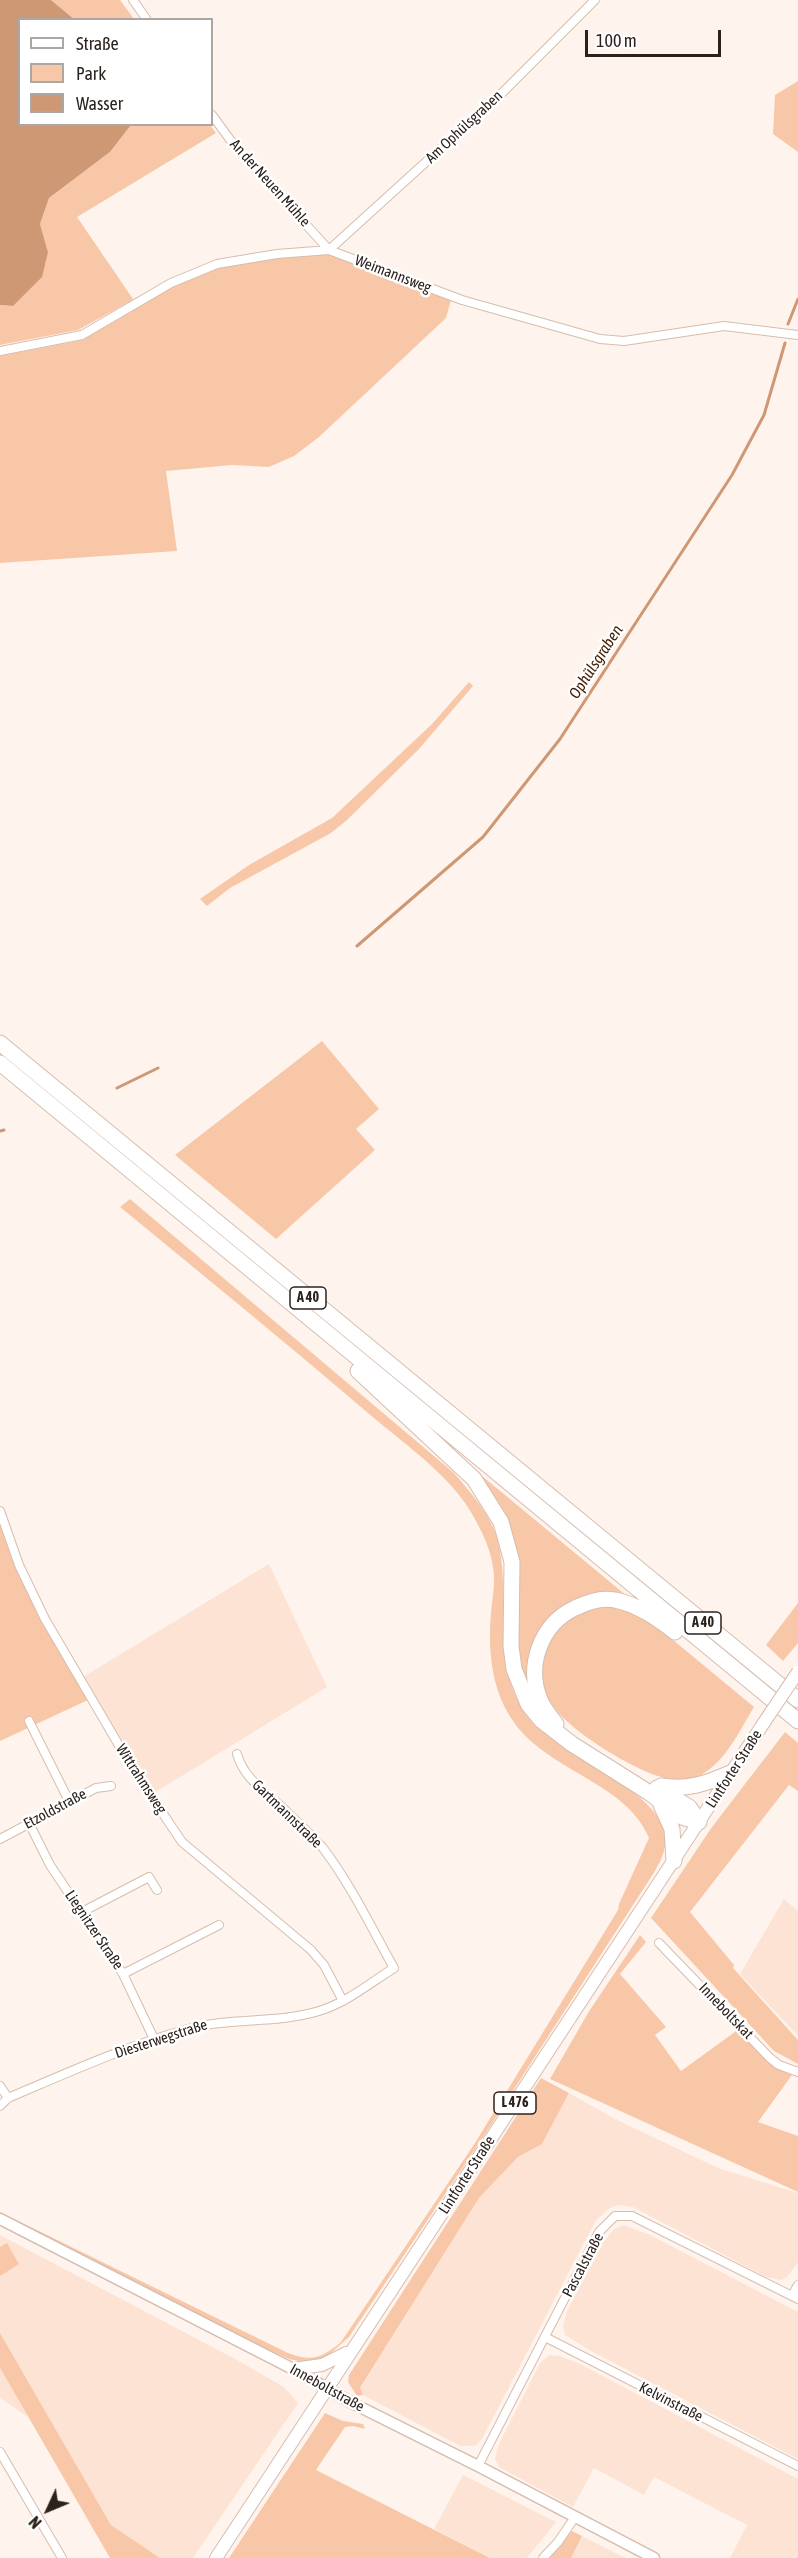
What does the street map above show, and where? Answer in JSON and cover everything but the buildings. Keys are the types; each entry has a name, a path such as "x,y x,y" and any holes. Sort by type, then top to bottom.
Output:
{"highway":[{"name":"A 40","path":"0,1043 798,1701"},
{"name":"A 40","path":"0,1063 798,1721"},
{"path":"286,1299 305,1323 474,1479 497,1515 507,1539 512,1562 513,1658 520,1687 528,1704 541,1720 572,1744 650,1788 664,1809 672,1829 674,1861"},
{"path":"699,1822 682,1817 650,1788 575,1740 556,1724 541,1702 535,1682 535,1661 540,1643 550,1628 566,1612 591,1600 614,1599 637,1607 665,1624 709,1657 745,1678"},
{"path":"650,1788 680,1789 710,1782 730,1773"}],"main road":[{"name":"Lintforter Straße","path":"216,2558 798,1672"},
{"path":"293,2369 322,2365 350,2351"}],"street":[{"path":"133,0 146,18"},
{"name":"Am Ophülsgraben","path":"329,250 503,92 595,0"},
{"name":"An der Neuen Mühle","path":"213,116 234,145 329,250"},
{"name":"Weimannsweg","path":"0,351 82,335 171,283 217,264 277,254 329,250 462,300 600,339 624,341 724,326 798,335"},
{"name":"Wittrahmsweg","path":"0,1511 19,1566 45,1619 131,1766 182,1842 311,1950 324,1965 343,2001"},
{"path":"29,1721 69,1801"},
{"name":"Gartmannstraße","path":"237,1754 240,1765 257,1787 289,1814 322,1847 343,1876 394,1968"},
{"name":"Etzoldstraße","path":"0,1839 96,1788 111,1786"},
{"name":"Liegnitzer Straße","path":"29,1823 50,1865 123,1974 154,2039"},
{"path":"82,1912 149,1877 156,1890"},
{"path":"123,1974 219,1925"},
{"name":"Inneboltskat","path":"659,1943 770,2058 779,2065 798,2072"},
{"name":"Diesterwegstraße","path":"0,2106 8,2098 154,2039 215,2022 280,2018 318,2011 343,2001 394,1968"},
{"path":"0,2086 8,2098"},
{"name":"Pascalstraße","path":"478,2466 599,2232 615,2216 633,2216 795,2298"},
{"name":"Inneboltstraße","path":"0,2219 654,2558"},
{"path":"795,2298 798,2285"},
{"name":"Kelvinstraße","path":"545,2337 798,2466"},
{"path":"0,2452 62,2558"},
{"path":"543,2558 558,2542 575,2517"}],"shaded area":[{"path":"269,1564 327,1687 154,1793 83,1677"},
{"path":"784,1899 798,1911 798,2036 740,1974"},
{"path":"569,2093 615,2119 718,2168 798,2193 798,2262 782,2280 766,2277 633,2207 618,2205 610,2208 596,2220 482,2439 475,2446 460,2446 363,2395 360,2389 479,2198 518,2157 542,2144"},
{"path":"624,2225 648,2234 798,2312 798,2459 591,2351 565,2335 563,2326 567,2311 603,2243 614,2229"},
{"path":"0,2235 237,2360 284,2387 298,2403 193,2558 160,2558 111,2525 0,2333"},
{"path":"549,2355 560,2356 580,2364 798,2479 798,2558 730,2558 747,2525 654,2477 644,2495 594,2468 573,2507 499,2467 495,2459 499,2444 540,2363"},
{"path":"0,2368 28,2417 0,2398"},
{"path":"463,2475 556,2522 527,2558 490,2558 434,2529"},
{"path":"582,2536 625,2558 571,2558"}],"green space":[{"path":"51,0 120,0 133,18 73,18"},
{"path":"798,81 798,152 773,134 775,95"},
{"path":"130,126 211,126 216,133 77,217 133,299 211,262 328,254 451,300 446,318 319,437 294,456 269,467 232,465 166,471 177,551 0,563 0,356 83,340 129,302 78,330 0,345 0,305 13,306 48,252 40,224 49,198 110,152"},
{"path":"469,682 473,686 419,749 331,833 230,888 207,906 200,899 249,865 332,818 432,724"},
{"path":"322,1041 379,1109 356,1129 375,1150 276,1239 175,1155"},
{"path":"130,1199 454,1473 474,1496 491,1522 498,1541 502,1563 505,1654 516,1697 528,1717 543,1732 634,1792 652,1809 663,1827 665,1846 655,1871 478,2145 349,2337 323,2360 308,2363 289,2359 217,2326 0,2215 0,2212 288,2353 310,2358 328,2352 341,2342 475,2143 618,1910 649,1838 638,1819 622,1803 543,1751 525,1736 504,1706 492,1667 490,1627 494,1579 492,1562 479,1527 467,1505 455,1490 413,1450 120,1207"},
{"path":"470,1470 476,1471 633,1601 613,1596 544,1624 537,1704 517,1669 515,1561"},
{"path":"0,1524 27,1592 88,1700 0,1741"},
{"path":"798,1603 798,1643 783,1661 766,1645"},
{"path":"612,1607 633,1612 661,1630 754,1707 738,1735 718,1762 701,1775 681,1780 671,1779 633,1765 599,1746 568,1723 549,1700 544,1689 542,1667 552,1635 573,1615"},
{"path":"785,1732 798,1743 798,1791 789,1785 690,1912 734,1965 733,1968 798,2040 798,2064 774,2051 651,1918 712,1827"},
{"path":"640,1935 646,1942 620,1974 666,2027 655,2035 681,2071 739,2029 769,2062 783,2072 792,2075 758,2122 798,2136 798,2192 550,2079 588,2013"},
{"path":"541,2078 569,2093 542,2144 518,2157 479,2198 360,2388 363,2395 357,2396 348,2382 349,2375"},
{"path":"7,2243 19,2264 0,2276 0,2247"},
{"path":"0,2333 111,2525 160,2558 110,2558 0,2368"},
{"path":"325,2413 343,2421 363,2424 365,2429 345,2427 316,2470 490,2558 229,2558"},
{"path":"572,2531 582,2536 571,2558 547,2558"}],"water":[{"path":"0,0 51,0 73,18 18,18 18,126 130,126 110,152 49,198 40,224 48,252 42,277 13,306 0,305"}],"waterway":[{"name":"Ophülsgraben","path":"788,324 798,299"},
{"name":"Ophülsgraben","path":"357,946 483,837 560,739 732,475 764,415 785,343"},
{"name":"Ophülsgraben","path":"117,1088 158,1068"},
{"name":"Ophülsgraben","path":"0,1131 4,1130"}]}
